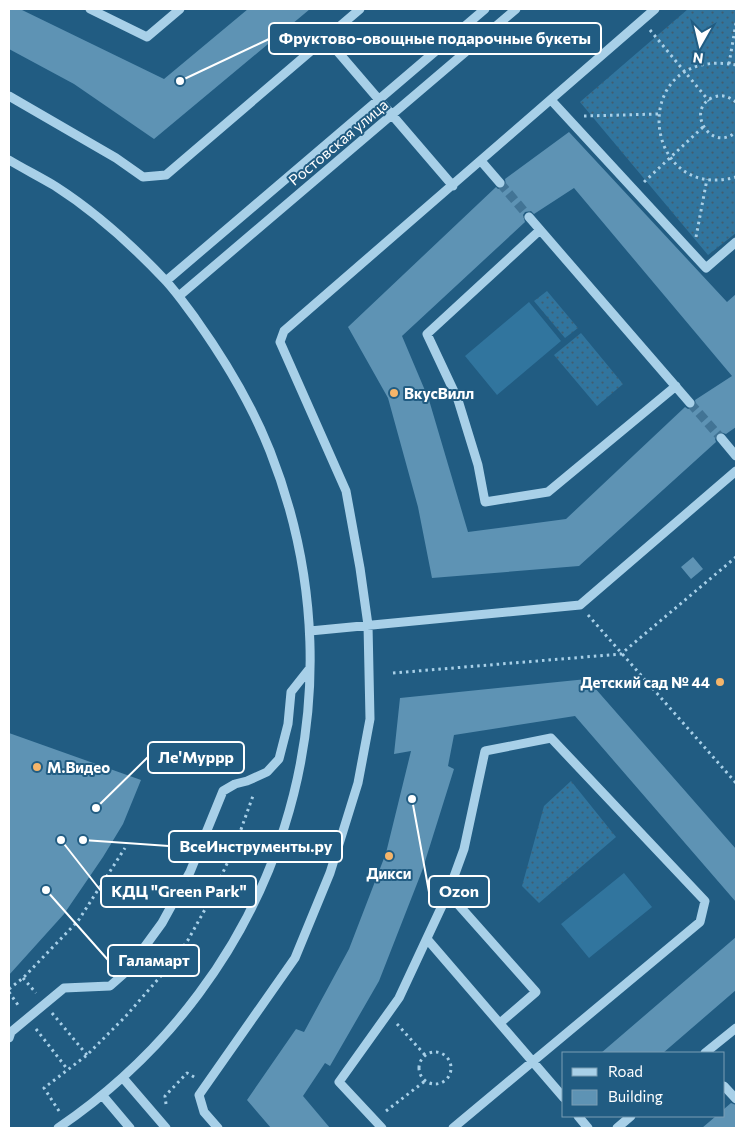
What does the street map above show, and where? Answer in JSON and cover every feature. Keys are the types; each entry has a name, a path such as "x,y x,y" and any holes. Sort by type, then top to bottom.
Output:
{"street":[{"path":"90,9 147,37 180,9"},
{"name":"Ростовская улица","path":"166,281 485,9"},
{"name":"Ростовская улица","path":"179,296 516,9"},
{"path":"218,1128 204,1112 200,1095 295,958 330,873 358,783 370,719 368,625 346,491 280,342 284,331 655,9"},
{"path":"9,96 116,158 143,177 166,175 326,38 355,10"},
{"path":"326,38 453,186"},
{"path":"551,100 706,268 736,242"},
{"path":"9,160 57,188 107,225 166,281 221,354 252,410 284,487 302,558 310,631 308,715 298,780 285,828 267,875 246,921 192,1005 159,1043 103,1096 58,1128"},
{"path":"481,161 500,183"},
{"path":"529,217 690,403"},
{"path":"540,230 427,334 458,400 478,466 485,502 548,492 676,386"},
{"path":"721,438 736,456"},
{"path":"310,631 580,605 736,472"},
{"path":"9,1038 11,1032 27,1017 64,988 110,986 127,971 162,923 190,872 223,791 235,784 267,772 279,759 288,724 291,692 310,668"},
{"path":"382,1128 339,1082 399,998 448,893 464,849 485,751 551,738 705,901 700,922 453,1128"},
{"path":"448,893 536,992 500,1023"},
{"path":"427,939 562,1096"},
{"path":"706,1052 736,1028"},
{"path":"123,1078 166,1128"},
{"path":"725,1087 736,1099"},
{"path":"103,1096 130,1128"},
{"path":"579,1117 588,1128"},
{"path":"616,1128 630,1117"}],"path":[{"path":"642,20 709,101"},
{"path":"729,64 736,23"},
{"path":"736,65 720,62 703,64 685,72 672,83 662,101 658,120 661,141 671,158 686,172 707,179 724,180 736,177"},
{"path":"736,102 724,96 717,96 702,109 701,115 703,127 707,132 719,138 736,133"},
{"path":"566,117 659,114"},
{"path":"634,191 703,127"},
{"path":"693,254 707,179"},
{"path":"393,673 621,654 736,558"},
{"path":"580,605 621,654 736,782"},
{"path":"44,1088 87,1055 125,1017 161,976 188,940 208,904 234,849 252,800 258,776"},
{"path":"68,1070 9,991 78,921 125,848"},
{"path":"23,978 87,1055"},
{"path":"388,1014 425,1055"},
{"path":"437,1052 445,1055 450,1062 451,1070 448,1078 441,1083 433,1084 425,1081 419,1070 420,1062 425,1055 437,1052"},
{"path":"169,1108 165,1103 165,1096 186,1073 207,1085"},
{"path":"375,1120 425,1081"}],"shaded area":[{"path":"688,9 736,9 736,233 708,255 580,102"},
{"path":"547,291 578,328 565,338 534,301"},
{"path":"529,302 561,341 497,395 465,356"},
{"path":"581,333 623,384 597,406 554,355"},
{"path":"571,781 616,837 539,903 522,886 544,806"},
{"path":"624,873 652,907 589,958 561,924"}],"building":[{"path":"9,9 20,9 164,79 248,9 310,9 154,139 74,84 9,49"},
{"path":"569,132 727,302 736,294 736,427 726,434 720,432 717,434 716,442 579,566 432,578 418,507 388,398 348,327 496,187 498,189 504,188 506,185 505,179","holes":["574,188 732,376 695,400 696,405 694,408 688,409 685,407 566,519 468,532 429,400 402,336 525,222 523,215 525,212 531,211 534,214"]},
{"path":"693,557 703,569 691,579 681,567"},
{"path":"587,679 736,849 736,902 575,716 454,735 448,766 454,769 422,871 379,981 330,1066 325,1063 303,1096 330,1128 271,1128 247,1100 296,1029 304,1032 349,949 386,853 411,751 394,754 400,698"},
{"path":"9,733 141,780 123,824 103,857 64,914 9,975"},
{"path":"736,937 736,990 664,1052 602,1052"},
{"path":"731,1103 736,1105 736,1128 702,1128 715,1117 725,1117 725,1108"}],"tunnel":[{"path":"500,183 529,217"},
{"path":"690,403 721,438"}],"place":[{"name":"Фруктово-овощные подарочные букеты","path":"180,81"},
{"name":"ВкусВилл","path":"394,393"},
{"name":"Детский сад № 44","path":"720,682"},
{"name":"М.Видео","path":"37,767"},
{"name":"Ozon","path":"412,799"},
{"name":"Ле'Муррр","path":"96,808"},
{"name":"КДЦ \"Green Park\"","path":"61,840"},
{"name":"ВсеИнструменты.ру","path":"83,840"},
{"name":"Дикси","path":"389,856"},
{"name":"Галамарт","path":"46,890"}]}
